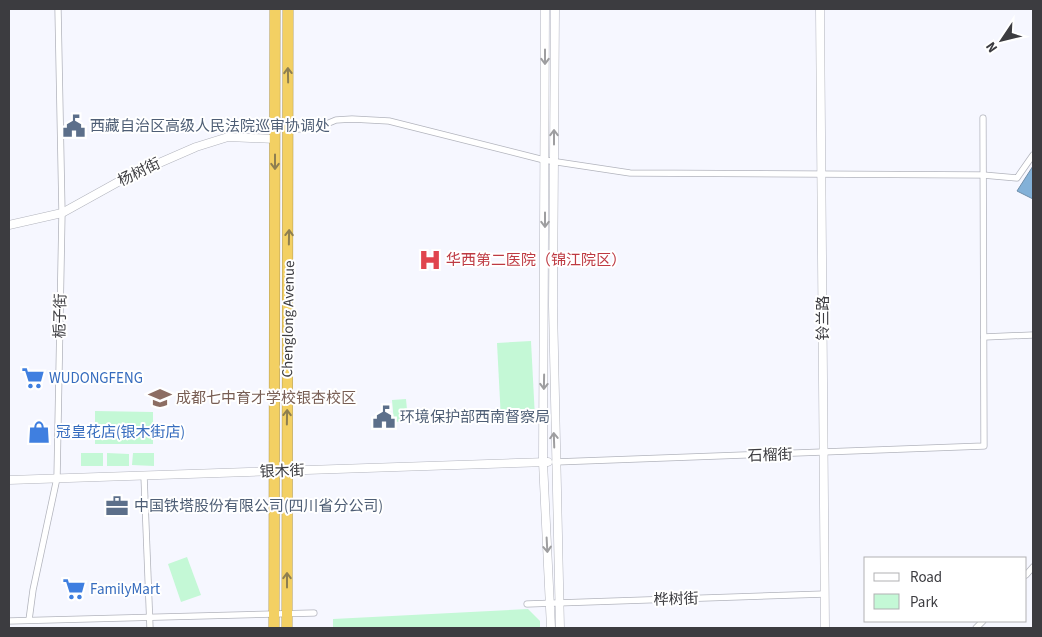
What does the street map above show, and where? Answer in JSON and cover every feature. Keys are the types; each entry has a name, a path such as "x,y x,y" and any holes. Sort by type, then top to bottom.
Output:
{"highway":[{"name":"Chenglong Avenue","path":"274,9 274,628"},
{"name":"Chenglong Avenue","path":"287,628 288,9"}],"street":[{"name":"栀子街","path":"30,620 33,590 57,478 62,214 58,9"},
{"path":"545,9 543,462 550,628"},
{"path":"555,9 553,306 560,628"},
{"name":"铃兰路","path":"820,9 825,628"},
{"path":"983,118 984,337 1033,335"},
{"path":"289,130 319,127 336,120 390,121 544,160 630,173 983,174 1017,178 1033,155"},
{"name":"杨树街","path":"9,225 62,214 127,177 196,147 228,137 275,139"},
{"name":"石榴街","path":"555,462 984,446 984,337"},
{"name":"银木街","path":"9,480 555,462"},
{"path":"144,476 150,628"},
{"name":"桦树街","path":"527,604 825,594"},
{"path":"9,621 314,613"}],"green space":[{"path":"531,341 535,418 501,420 497,343"},
{"path":"406,399 408,421 394,422 392,400"},
{"path":"95,411 153,412 153,444 95,444"},
{"path":"81,453 103,453 103,466 81,466"},
{"path":"107,453 129,454 129,466 107,466"},
{"path":"133,453 154,453 154,466 132,465"},
{"path":"187,557 201,595 181,602 168,564"},
{"path":"528,609 540,621 540,628 333,628 333,619"}],"water":[{"path":"1033,166 1033,199 1017,191"}],"place":[{"name":"西藏自治区高级人民法院巡审协调处","path":"74,126"},
{"name":"华西第二医院（锦江院区）","path":"430,260"},
{"name":"WUDONGFENG","path":"33,378"},
{"name":"成都七中育才学校银杏校区","path":"160,398"},
{"name":"环境保护部西南督察局","path":"384,417"},
{"name":"冠皇花店(银木街店)","path":"39,432"},
{"name":"中国铁塔股份有限公司(四川省分公司)","path":"117,506"},
{"name":"FamilyMart","path":"74,589"}]}
